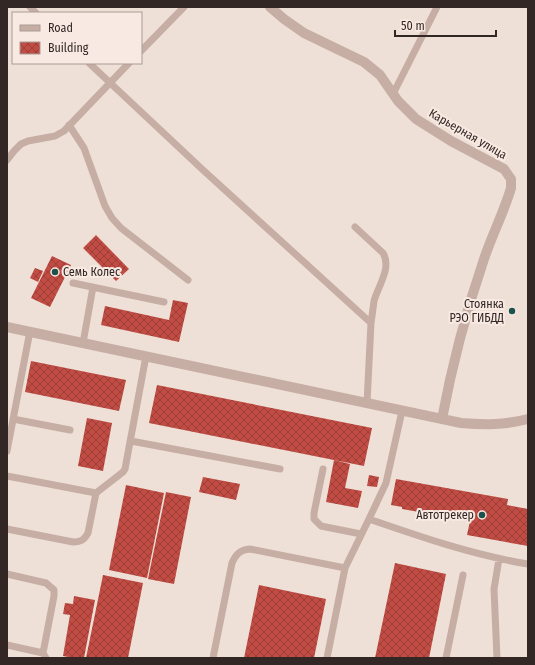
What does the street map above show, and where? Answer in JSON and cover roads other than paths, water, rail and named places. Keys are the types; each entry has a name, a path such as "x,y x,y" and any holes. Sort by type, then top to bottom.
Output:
{"street":[{"name":"Карьерная улица","path":"270,7 304,33 364,62 380,75 393,94 416,119 451,141 504,169 511,179 512,188 484,258 460,338 451,372 442,419"},
{"path":"7,327 461,423 491,425 528,419"}],"lane":[{"path":"142,50 184,7"},
{"path":"393,94 437,7"},
{"path":"91,64 209,175 371,323"},
{"path":"7,160 21,144 28,141 55,136 64,131 68,125 128,64"},
{"path":"68,125 84,148 105,206 112,218 122,228 188,280"},
{"path":"355,227 383,253 386,258 385,271 374,301 371,323 367,403"},
{"path":"74,283 164,302"},
{"path":"82,343 93,287"},
{"path":"7,451 30,332"},
{"path":"7,529 73,542 79,542 85,539 88,533 96,493 126,469 146,356"},
{"path":"327,658 345,568 386,483 402,411"},
{"path":"13,419 70,430"},
{"path":"131,441 280,469"},
{"path":"322,469 314,519 321,526 361,534"},
{"path":"7,476 96,493"},
{"path":"369,519 458,549 528,564"},
{"path":"213,658 232,563 235,556 243,550 250,549 345,568"},
{"path":"497,658 494,589 499,559"},
{"path":"7,574 46,583 54,590 44,655 7,645"},
{"path":"446,658 463,575"}],"place":[{"name":"Семь Колес","path":"55,272"},
{"name":"Стоянка РЭО ГИБДД","path":"512,311"},
{"name":"Автотрекер","path":"482,515"}]}
